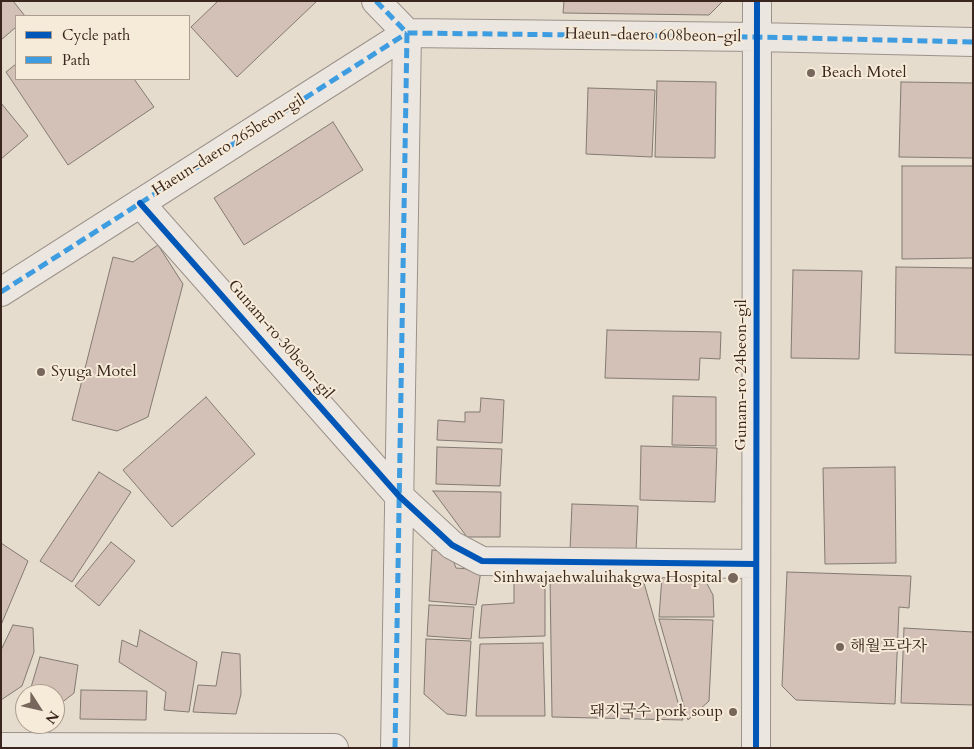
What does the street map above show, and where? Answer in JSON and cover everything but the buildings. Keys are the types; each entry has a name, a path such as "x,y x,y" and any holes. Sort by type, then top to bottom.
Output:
{"street":[{"path":"376,1 406,33 395,748"},
{"name":"Gunam-ro 24beon-gil","path":"756,748 757,1"},
{"name":"Haeun-daero 608beon-gil","path":"406,33 756,37 973,42"},
{"name":"Haeun-daero 265beon-gil","path":"1,292 406,33"},
{"name":"Gunam-ro 30beon-gil","path":"140,202 399,496 452,546 482,561 755,564"},
{"path":"1,747 334,748"}],"marked path":[{"path":"376,1 407,33 756,37 973,42"},
{"path":"1,292 407,33"},
{"path":"395,748 407,33"}],"cycle path":[{"path":"756,748 757,1"},
{"path":"140,203 399,496 452,545 482,561 755,564"}],"place":[{"name":"Beach Motel","path":"811,73"},
{"name":"Syuga Motel","path":"41,372"},
{"name":"Sinhwajaehwaluihakgwa Hospital","path":"733,578"},
{"name":"해월프라자","path":"840,647"},
{"name":"돼지국수 pork soup","path":"733,712"}]}
